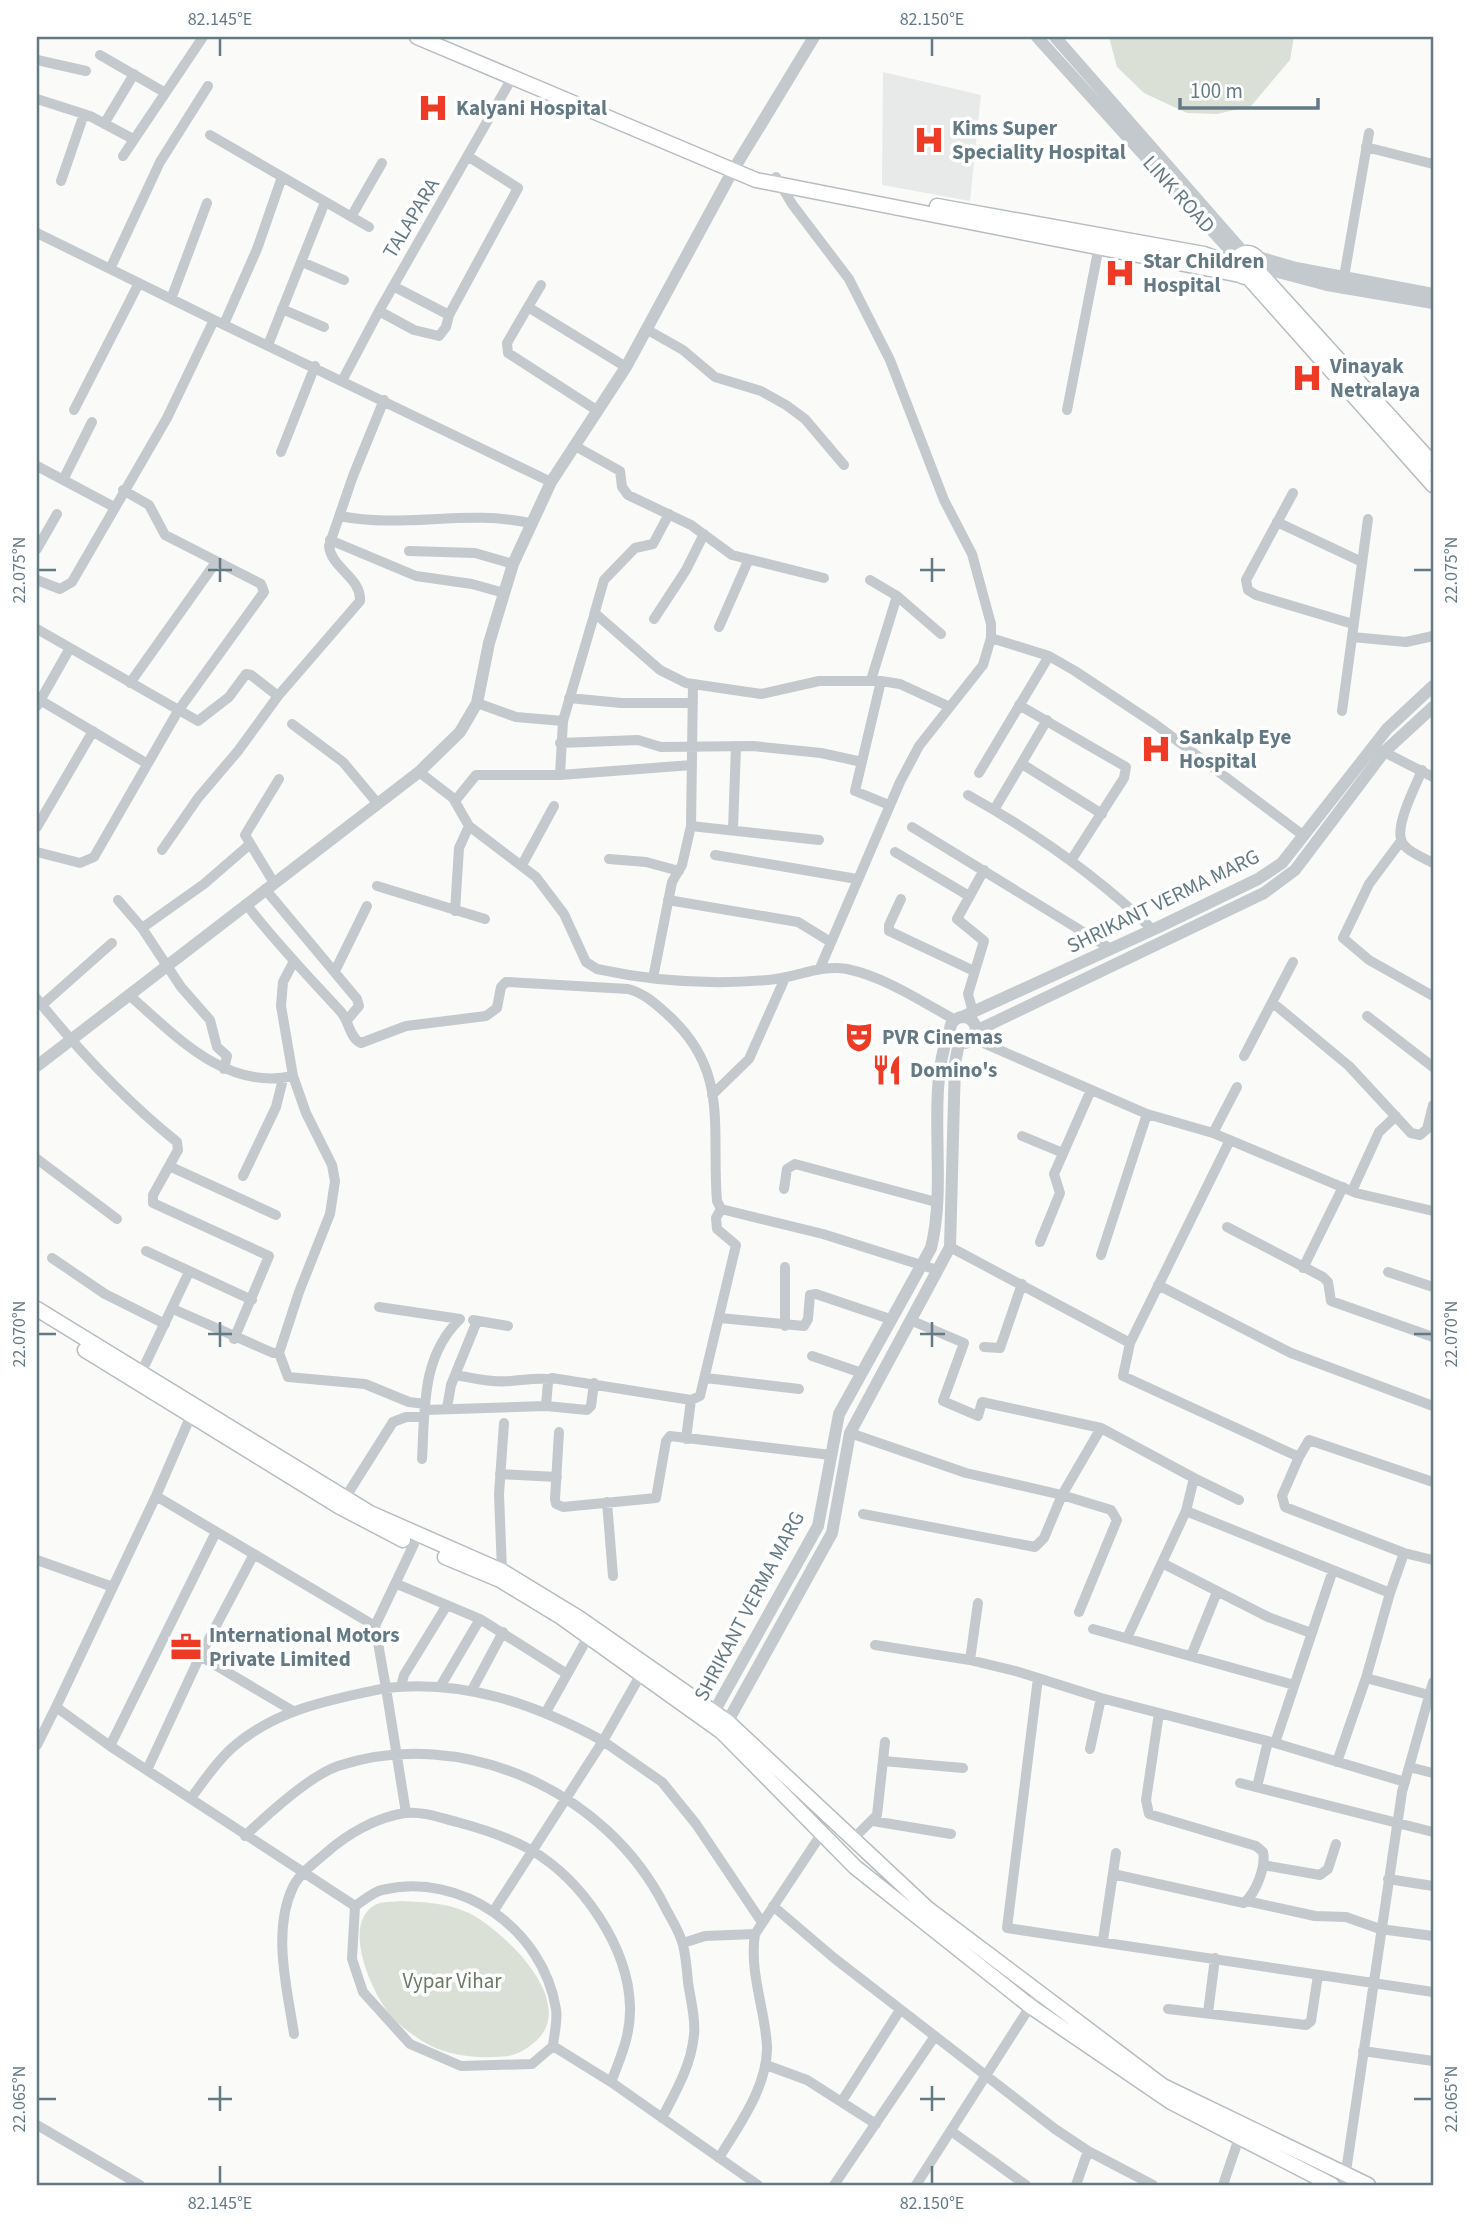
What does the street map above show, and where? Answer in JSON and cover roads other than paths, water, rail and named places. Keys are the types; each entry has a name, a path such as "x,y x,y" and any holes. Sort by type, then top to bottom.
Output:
{"main road":[{"path":"417,37 734,168 779,182 1099,246 1247,265"},
{"path":"438,37 734,168"},
{"path":"779,182 1204,254 1247,265"},
{"name":"LINK ROAD","path":"1247,265 1433,464"},
{"name":"LINK ROAD","path":"1247,265 1433,485"},
{"path":"37,1308 345,1498 394,1526 502,1571 579,1618 725,1727 1034,2000 1163,2086 1345,2180 1368,2185"},
{"path":"37,1320 384,1533 500,1580 561,1617 640,1674 711,1717"},
{"path":"725,1727 855,1867 1171,2102 1332,2185"}],"street":[{"path":"123,156 203,37"},
{"path":"37,1066 166,964 419,772 460,732 477,702 489,643 513,564 530,523 551,482 626,367 734,168 814,37"},
{"name":"LINK ROAD","path":"1037,37 1247,265"},
{"name":"LINK ROAD","path":"1055,37 1247,265"},
{"path":"100,55 164,92"},
{"path":"37,60 86,71"},
{"path":"104,124 134,74"},
{"name":"TALAPARA","path":"343,379 512,78"},
{"path":"110,269 160,162 208,86"},
{"path":"37,99 87,115 133,139"},
{"path":"61,181 81,120 87,115"},
{"path":"1344,276 1369,133"},
{"path":"210,135 369,227"},
{"path":"1366,147 1433,163"},
{"path":"379,311 433,337 443,332 449,315 518,188 469,157"},
{"path":"351,217 382,163"},
{"path":"37,580 60,589 68,586 167,418 219,322 257,249 282,177"},
{"path":"779,182 849,278 890,360 944,500 972,554 987,601 991,638 983,665 919,746 889,805 829,941 820,968"},
{"path":"268,345 325,202"},
{"path":"171,299 207,203"},
{"path":"37,233 551,482"},
{"path":"1067,410 1099,246"},
{"path":"302,262 344,280"},
{"path":"1247,265 1344,276 1433,294"},
{"path":"1247,265 1327,285 1433,303"},
{"path":"74,410 139,283"},
{"path":"541,285 507,344 508,353 598,411"},
{"path":"393,286 449,315"},
{"path":"528,307 626,367"},
{"path":"282,309 324,327"},
{"path":"646,329 683,350 715,377 761,391 786,405 805,419 844,465"},
{"path":"281,452 315,366"},
{"path":"163,850 198,798 238,751 278,696 360,601 360,594 350,576 330,555 330,540 384,400"},
{"path":"64,480 92,422"},
{"path":"575,446 620,471 622,487 628,495 704,534 732,555 824,578"},
{"path":"37,466 114,508"},
{"path":"37,852 80,863 90,861 178,711 264,592 261,584 165,536 149,505 123,490"},
{"path":"1293,493 1247,580 1248,590 1256,595 1353,624"},
{"path":"37,549 57,514"},
{"path":"560,775 563,722 604,580 635,548 653,544 669,514"},
{"path":"340,516 380,523 469,516 530,523"},
{"path":"1342,711 1368,519"},
{"path":"1277,522 1362,562"},
{"path":"654,619 686,570 704,534"},
{"path":"330,540 416,576 472,584 504,593"},
{"path":"409,551 475,553 513,564"},
{"path":"719,626 748,561"},
{"path":"130,683 216,562"},
{"path":"870,580 897,596 941,634"},
{"path":"889,805 856,794 876,680 897,596"},
{"path":"594,615 600,616 660,670 692,684 761,694 820,681 876,680 900,684 950,707"},
{"path":"37,629 178,711 201,720 232,694 246,674 278,696"},
{"path":"1352,637 1406,642 1433,636"},
{"path":"991,638 1049,656 1155,724 1304,836"},
{"path":"70,648 38,703 93,731 146,763"},
{"path":"979,773 1049,656"},
{"path":"653,978 671,882 679,870 691,826 692,684"},
{"name":"SHRIKANT VERMA MARG","path":"711,1717 818,1525 839,1414 859,1372 924,1265 934,1236 941,1065 960,1020 1258,879 1282,863 1387,729 1433,686"},
{"path":"569,698 621,702 693,702"},
{"path":"477,702 516,717 563,722"},
{"path":"1019,705 1126,766 1124,778 1072,859"},
{"name":"SHRIKANT VERMA MARG","path":"725,1727 832,1533 850,1433 950,1247 955,1063 959,1043 1264,893 1295,870 1384,752 1433,707"},
{"path":"994,810 1047,720"},
{"path":"292,724 343,762 378,804"},
{"path":"37,827 93,731"},
{"path":"560,743 638,740 661,747 736,746 787,749 862,762"},
{"path":"733,829 736,746"},
{"path":"1384,752 1433,777"},
{"path":"1022,764 1102,814"},
{"path":"455,801 475,775 560,775 692,765"},
{"path":"1422,770 1399,827 1404,846 1433,863"},
{"path":"419,772 455,801 468,826 522,865 550,893 591,966 653,978 720,982 785,978 820,968 848,970 867,975 960,1020 974,1023 975,1035 1147,1114 1213,1133 1348,1189 1433,1210"},
{"path":"279,779 245,835 270,886 359,1002 348,1019"},
{"path":"968,795 1072,859 1111,890 1153,930"},
{"path":"522,865 554,806"},
{"path":"455,911 459,848 468,826"},
{"path":"691,826 819,840"},
{"path":"912,827 1111,949"},
{"path":"1401,841 1369,884 1343,938 1369,960 1433,996"},
{"path":"142,928 204,884 249,845"},
{"path":"895,852 969,896"},
{"path":"715,855 857,879"},
{"path":"609,859 646,862 679,870"},
{"path":"959,1043 960,1020 983,947 983,937 957,919 984,870"},
{"path":"377,886 485,919"},
{"path":"901,899 888,925 889,931 974,971"},
{"path":"118,900 142,928 181,987 210,1020 217,1047 227,1056 224,1069"},
{"path":"668,901 798,922 829,941"},
{"path":"246,904 293,963 348,1019 354,1038 361,1043 405,1026 486,1016 497,1008 501,988 506,982 628,989 645,996 697,1046 705,1059 712,1095 716,1197 721,1209"},
{"path":"335,971 367,906"},
{"path":"112,943 39,1002 71,1041 130,1101 177,1142 178,1150 153,1195 153,1203 270,1256 234,1339"},
{"path":"1244,1056 1293,962"},
{"path":"293,963 283,982 281,1006 288,1077 332,1165 335,1181 330,1214 299,1292 279,1353 288,1377 365,1384 424,1410"},
{"path":"712,1095 750,1059 785,978"},
{"path":"130,995 202,1057 224,1069 288,1077"},
{"path":"1273,1003 1349,1066 1411,1133 1420,1135 1427,1129 1433,1105"},
{"path":"1367,1016 1433,1067"},
{"path":"243,1176 288,1077"},
{"path":"1213,1133 1237,1087"},
{"path":"1040,1242 1060,1193 1054,1174 1091,1090"},
{"path":"1101,1255 1147,1114"},
{"path":"1303,1268 1379,1132 1396,1116"},
{"path":"1022,1136 1063,1153"},
{"path":"1230,1140 1130,1343 1123,1376 1299,1457"},
{"path":"37,1158 117,1219"},
{"path":"784,1189 787,1169 794,1164 936,1202"},
{"path":"169,1166 276,1215"},
{"path":"721,1209 823,1234 937,1270"},
{"path":"455,1375 489,1381 514,1381 525,1377 594,1383 691,1400 700,1396 736,1245 717,1229 716,1217 721,1209"},
{"path":"1227,1227 1326,1280 1331,1301 1433,1337"},
{"path":"950,1247 1130,1343"},
{"path":"146,1251 252,1300"},
{"path":"52,1258 105,1294 166,1324"},
{"path":"785,1267 785,1326"},
{"path":"141,1373 189,1272"},
{"path":"1388,1272 1433,1287"},
{"path":"984,1347 1000,1348 1022,1284"},
{"path":"1158,1285 1291,1353 1433,1406"},
{"path":"720,1318 801,1327 807,1323 809,1299 813,1294 890,1319"},
{"path":"379,1307 508,1326"},
{"path":"173,1309 234,1339 279,1353"},
{"path":"422,1459 426,1377 446,1332 460,1319"},
{"path":"910,1320 964,1343 943,1401 978,1416 982,1402 1101,1428 1239,1500"},
{"path":"447,1408 455,1375 477,1321"},
{"path":"812,1356 859,1372"},
{"path":"706,1378 799,1389"},
{"path":"546,1406 549,1379"},
{"path":"345,1498 393,1422 424,1410 447,1408 546,1406 587,1410 591,1406 594,1383"},
{"path":"686,1438 691,1400"},
{"path":"37,1745 156,1496 192,1413"},
{"path":"502,1571 500,1475 504,1423"},
{"path":"863,1514 1035,1547 1044,1538 1062,1495 1101,1428"},
{"path":"559,1432 555,1499 559,1507 656,1498 667,1437 831,1455"},
{"path":"850,1433 966,1473 1062,1495 1111,1510 1117,1516 1079,1612"},
{"path":"1433,1482 1309,1440 1282,1496 1285,1507 1404,1553 1433,1560"},
{"path":"500,1475 556,1477"},
{"path":"1127,1639 1186,1511 1194,1478"},
{"path":"156,1496 375,1626"},
{"path":"607,1502 613,1576"},
{"path":"1186,1511 1390,1593"},
{"path":"110,1746 216,1532"},
{"path":"406,1813 375,1626 414,1544"},
{"path":"1338,1762 1404,1553"},
{"path":"147,1770 200,1656 254,1554"},
{"path":"37,1560 113,1587"},
{"path":"1162,1563 1217,1592 1311,1633"},
{"path":"1257,1787 1333,1570"},
{"path":"397,1584 480,1619 566,1674"},
{"path":"1191,1656 1217,1592"},
{"path":"970,1660 978,1603"},
{"path":"401,1686 404,1675 447,1605"},
{"path":"440,1687 480,1619"},
{"path":"1093,1629 1294,1685"},
{"path":"472,1690 503,1632"},
{"path":"546,1712 588,1637"},
{"path":"876,1645 970,1660 1101,1698 1272,1742 1405,1782"},
{"path":"200,1656 293,1711"},
{"path":"493,1912 603,1741 640,1674"},
{"path":"1038,1678 1007,1928 1103,1940 1433,1992"},
{"path":"1366,1678 1431,1696"},
{"path":"1345,2180 1396,1824 1433,1682"},
{"path":"191,1798 233,1748 293,1711 401,1686 472,1690 514,1700 546,1712 603,1741 662,1783 696,1824 761,1922"},
{"path":"1090,1749 1101,1698"},
{"path":"56,1707 302,1874 355,1906"},
{"path":"1159,1713 1146,1800 1149,1814 1256,1846 1263,1852 1263,1865 1255,1890 1247,1901"},
{"path":"37,1716 49,1720"},
{"path":"852,1840 873,1821 880,1801 885,1742"},
{"path":"245,1836 278,1805 335,1767 398,1752 444,1754 514,1770 566,1799 606,1827 652,1881 683,1942 695,2032 687,2070 662,2118"},
{"path":"883,1761 963,1768"},
{"path":"1409,1767 1433,1773"},
{"path":"1240,1783 1433,1832"},
{"path":"294,2034 284,1966 284,1930 288,1901 302,1874 339,1842 381,1819 406,1813 425,1814 488,1830 533,1851 571,1883 598,1916 618,1952 630,2005 628,2042 611,2082"},
{"path":"873,1821 951,1834"},
{"path":"719,2158 750,2105 766,2065 767,2044 752,1951 755,1934 822,1833"},
{"path":"1263,1865 1320,1875 1328,1869 1336,1844"},
{"path":"1103,1940 1116,1853"},
{"path":"1113,1874 1231,1902 1247,1901 1315,1916 1346,1917 1380,1929 1433,1936"},
{"path":"1388,1879 1433,1886"},
{"path":"443,1887 471,1898 493,1912 527,1942 547,1979 556,2011 553,2046 532,2064 461,2066 410,2044 363,1992 352,1959 355,1906 380,1890 443,1887"},
{"path":"773,1906 900,2010 1088,2151 1153,2185"},
{"path":"683,1942 705,1936 755,1934"},
{"path":"1208,2013 1215,1958"},
{"path":"1168,2009 1306,2025 1311,2021 1318,1975"},
{"path":"916,2185 1034,2000"},
{"path":"842,2101 900,2010"},
{"path":"834,2185 934,2036"},
{"path":"553,2046 611,2082 758,2185"},
{"path":"1363,2051 1433,2061"},
{"path":"766,2065 807,2080 876,2123"},
{"path":"37,2125 140,2185"},
{"path":"951,2131 1020,2184"},
{"path":"1223,2185 1239,2138"},
{"path":"1076,2185 1088,2151"}],"place":[{"name":"Kalyani Hospital","path":"433,108"},
{"name":"Kims Super Speciality Hospital","path":"929,140"},
{"name":"Star Children Hospital","path":"1120,273"},
{"name":"Vinayak Netralaya","path":"1307,378"},
{"name":"Sankalp Eye Hospital","path":"1156,749"},
{"name":"PVR Cinemas","path":"859,1037"},
{"name":"Domino's","path":"887,1070"},
{"name":"International Motors Private Limited","path":"186,1647"}],"park label":[{"name":"Vypar Vihar","path":"452,1981"}]}
